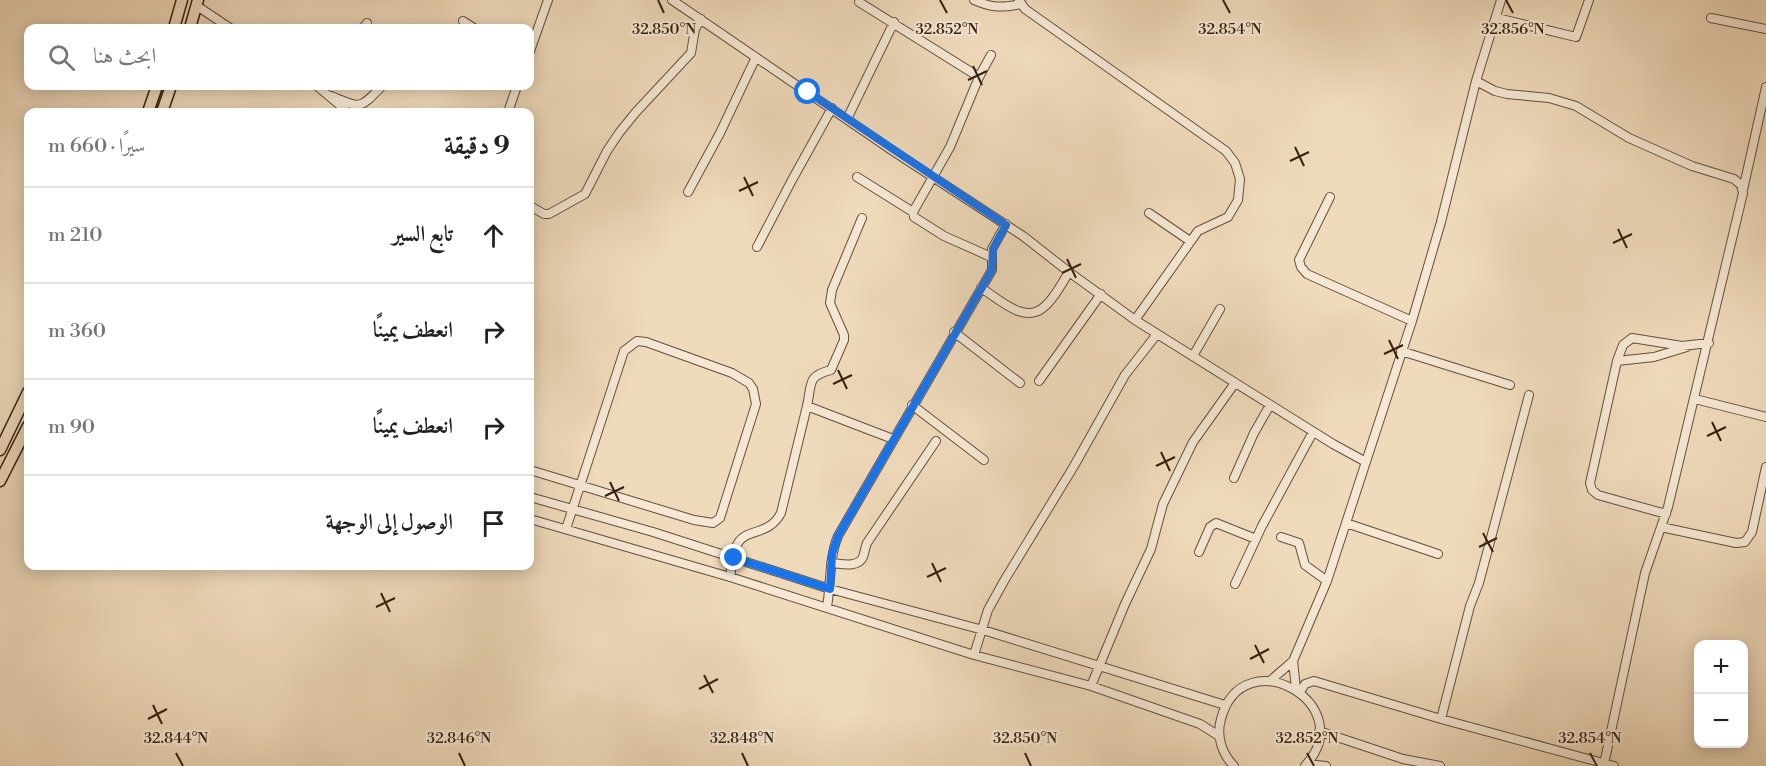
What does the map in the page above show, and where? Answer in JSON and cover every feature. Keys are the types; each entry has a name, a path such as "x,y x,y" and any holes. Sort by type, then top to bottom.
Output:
{"main road":[{"path":"175,24 182,0"},
{"path":"191,24 198,3"},
{"path":"149,108 156,90"},
{"path":"163,108 170,90"},
{"path":"0,450 24,400"},
{"path":"0,481 24,434"}],"street":[{"path":"534,40 547,3 537,0"},
{"path":"974,0 993,8 1002,8 1020,2 1131,86 1231,156 1240,179 1238,200 1228,217 1198,231 1135,320"},
{"path":"1270,681 1293,661 1327,581 1412,321 1441,222 1476,81 1502,0"},
{"path":"1497,18 1576,37 1589,0"},
{"path":"674,1 933,178 1023,236 1135,320 1313,432 1366,462"},
{"path":"859,2 979,77"},
{"path":"198,3 225,24"},
{"path":"1712,18 1766,28"},
{"path":"534,208 549,214 585,194 619,133 691,53 694,29 701,19"},
{"path":"463,21 468,24"},
{"path":"847,119 894,22"},
{"path":"913,212 950,147 979,77 991,55"},
{"path":"688,192 720,133 756,57"},
{"path":"1476,81 1495,91 1549,98 1576,106 1629,138 1692,166 1734,179 1743,190"},
{"path":"1604,764 1645,573 1666,514 1709,343 1743,200 1743,190 1766,87"},
{"path":"325,90 344,108"},
{"path":"331,96 356,106 366,102 378,90"},
{"path":"510,108 516,90"},
{"path":"757,246 832,108"},
{"path":"857,177 913,212 914,217 944,236 991,257"},
{"path":"1330,197 1299,260 1301,267 1307,274 1412,321"},
{"path":"1149,213 1190,241"},
{"path":"730,577 735,549 743,537 764,530 777,520 781,513 813,378 819,373 831,370 844,340 842,329 830,303 832,290 862,218"},
{"path":"827,607 831,563 838,536 954,332 992,270 991,257 998,236 1006,225"},
{"path":"981,288 1016,311 1033,313 1046,306 1069,272"},
{"path":"1038,381 1101,294"},
{"path":"1193,356 1220,309"},
{"path":"954,332 1020,383"},
{"path":"974,655 988,610 1004,581 1074,466 1125,375 1157,334"},
{"path":"1666,514 1598,495 1591,488 1590,483 1617,361 1623,345 1632,338 1690,346"},
{"path":"534,471 579,486 694,520 713,523 717,521 727,497 756,404 753,389 749,382 732,373 637,341 624,351 579,486 566,529"},
{"path":"1617,361 1654,357 1709,343"},
{"path":"1401,351 1510,385"},
{"path":"1091,686 1151,549 1163,504 1181,465 1206,423 1235,382"},
{"path":"1441,719 1529,395"},
{"path":"1695,399 1766,417"},
{"path":"912,405 984,460"},
{"path":"1234,478 1254,433 1270,405"},
{"path":"807,406 892,440"},
{"path":"1235,584 1256,539 1313,432"},
{"path":"831,563 858,564 867,543 936,441"},
{"path":"1661,527 1736,543 1745,542 1752,532 1766,467"},
{"path":"534,498 653,532 830,589 983,630 1226,705"},
{"path":"534,520 730,577 974,655 1091,686 1200,724 1219,736"},
{"path":"1199,552 1210,527 1216,523 1256,539"},
{"path":"1346,523 1438,554"},
{"path":"1281,537 1299,543 1305,565 1327,581"},
{"path":"1293,661 1298,691"},
{"path":"1234,766 1223,751 1219,736 1220,723 1226,705 1245,687 1257,682 1270,681 1283,683 1298,691 1314,709 1319,731 1318,742 1306,765 1326,766"},
{"path":"1298,691 1305,684 1314,681 1441,719 1614,766"},
{"path":"1319,731 1403,759 1440,766"}],"route":[{"path":"734,558 830,589 832,554 838,536 954,332 992,270 993,249 1006,225 808,92"}]}
